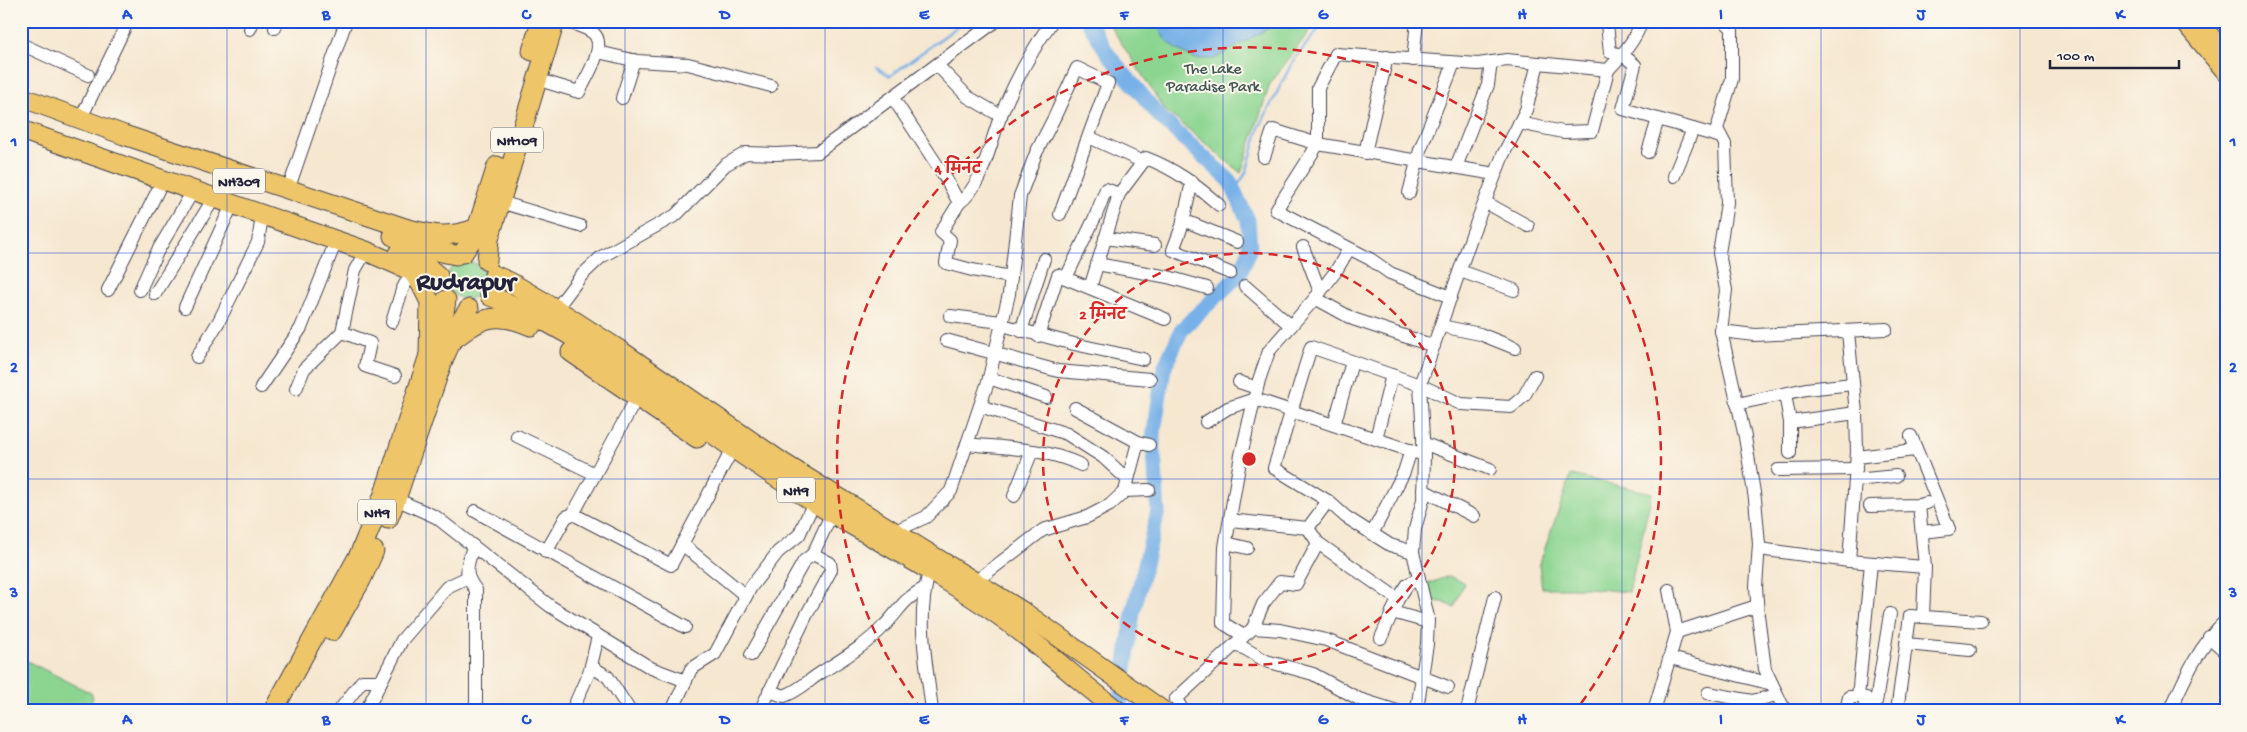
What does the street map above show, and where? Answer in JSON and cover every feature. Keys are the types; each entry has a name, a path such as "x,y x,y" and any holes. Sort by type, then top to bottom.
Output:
{"highway":[{"name":"NH109","path":"497,273 489,239 500,202 510,142 541,21"},
{"name":"NH109","path":"460,254 477,228 536,79 554,21"},
{"path":"21,97 79,123"},
{"name":"NH309","path":"21,107 79,123 286,194 376,237 422,262 438,276"},
{"name":"NH309","path":"21,120 164,175 376,237 430,250 460,254"},
{"path":"21,130 164,175 193,191 336,241 376,237 437,236 462,233 477,228"},
{"path":"490,296 494,287 499,260 498,247 502,214 500,202"},
{"path":"376,237 412,271 430,302 429,355"},
{"path":"460,254 445,262 438,276 438,288 446,300 456,307 469,309"},
{"name":"NH9","path":"460,254 479,256 497,273 618,349 782,463 893,532 1118,711"},
{"name":"NH9","path":"286,711 297,681 320,639 390,496 458,325 469,309 484,303 490,296 527,311 551,324 640,391 811,507 829,518 976,582 1025,613 1161,709"},
{"name":"NH9","path":"390,496 429,355 443,320 446,300"},
{"path":"451,341 474,324 489,318 511,318 538,329 640,391"},
{"name":"NH9","path":"273,711 297,681"}],"main road":[{"path":"2182,21 2226,74"},
{"path":"2199,21 2226,52"}],"street":[{"path":"79,123 128,21"},
{"path":"286,194 346,21"},
{"path":"536,79 579,92 598,52 598,40 593,32 567,21"},
{"path":"556,309 581,276 600,258 676,215 725,166 746,153 818,152 996,21"},
{"path":"1011,277 946,263 950,240 941,232 959,203 968,196 991,148 1001,116 1037,43 1052,21"},
{"path":"1413,60 1418,21"},
{"path":"1604,21 1607,24 1610,52 1623,54 1635,64 1623,109 1721,137"},
{"path":"1520,122 1563,132 1592,131 1608,70 1623,54 1637,34 1642,21"},
{"path":"1731,23 1732,79 1717,129 1725,144 1727,203 1719,253 1726,290 1721,331 1745,437 1753,490 1759,549 1756,587 1757,606 1765,669 1785,711"},
{"path":"21,44 88,75"},
{"path":"598,52 634,60 688,64 771,86"},
{"path":"1451,297 1390,273 1276,210 1318,144 1318,88 1336,54 1478,64 1507,60 1608,70"},
{"path":"1365,153 1387,57"},
{"path":"622,98 634,60"},
{"path":"1456,167 1488,85 1491,62"},
{"path":"1409,193 1417,162 1454,63"},
{"path":"1420,711 1418,703 1428,622 1413,552 1415,529 1423,500 1424,449 1420,385 1484,202 1495,174 1526,110 1538,63"},
{"path":"937,65 968,96 1001,116"},
{"path":"893,532 926,517 951,491 989,378 995,354 1011,277 1020,196 1036,153 1076,68 1108,83 1060,214"},
{"path":"892,98 959,203"},
{"path":"1648,152 1658,119"},
{"path":"1264,158 1273,130 1318,144 1495,174"},
{"path":"1674,176 1693,130"},
{"path":"1089,137 1143,162"},
{"path":"1090,288 1119,194 1146,158 1168,166 1192,182 1219,205"},
{"path":"108,290 164,175"},
{"path":"1192,182 1183,220 1173,250 1230,273"},
{"path":"1066,278 1096,215 1106,189 1119,194"},
{"path":"140,290 157,252 193,191"},
{"path":"155,294 214,198"},
{"path":"500,202 580,226"},
{"path":"1484,202 1528,226"},
{"path":"185,307 232,205"},
{"path":"197,357 219,321 258,242 262,216"},
{"path":"1183,220 1237,242"},
{"path":"296,389 304,369 342,332 355,270 376,237"},
{"path":"1105,238 1155,245"},
{"path":"261,387 280,362 301,328 336,241"},
{"path":"1303,248 1317,295 1353,319 1434,346"},
{"path":"1349,249 1317,295 1269,351 1256,393 1241,455 1226,543 1224,623 1245,636 1266,661 1313,674 1359,699 1397,711"},
{"path":"1021,331 1044,259"},
{"path":"1097,264 1168,277 1207,288"},
{"path":"392,322 402,290 412,271"},
{"path":"1460,271 1514,290"},
{"path":"1038,336 1058,275 1164,319"},
{"path":"1245,286 1290,326"},
{"path":"950,316 1002,324 1038,336 1143,358"},
{"path":"1441,326 1480,334 1515,348"},
{"path":"1721,331 1755,335 1886,329"},
{"path":"342,332 370,343 365,366 395,376"},
{"path":"1848,332 1856,413 1856,469 1849,561"},
{"path":"946,340 1058,370 1150,379"},
{"path":"1413,552 1390,545 1346,516 1328,500 1274,468 1311,347 1420,385 1461,404 1511,407 1524,396 1535,376"},
{"path":"1334,425 1352,362"},
{"path":"1376,439 1392,375"},
{"path":"989,378 1046,397"},
{"path":"1239,382 1291,411 1411,450 1424,449 1490,469"},
{"path":"1738,404 1806,389 1853,384"},
{"path":"573,514 640,391"},
{"path":"1206,422 1256,393"},
{"path":"1785,394 1790,422 1790,453"},
{"path":"980,406 1067,434 1103,457 1127,485 1149,490"},
{"path":"976,582 1043,530 1086,517 1110,505 1127,485 1144,444 1075,408"},
{"path":"1790,422 1856,413"},
{"path":"517,436 595,474"},
{"path":"1911,436 1915,450 1949,529 1922,532"},
{"path":"967,444 1032,451 1066,458 1081,465"},
{"path":"1372,534 1404,472 1411,450"},
{"path":"1856,469 1915,450"},
{"path":"1014,496 1032,451"},
{"path":"546,552 566,516 573,514 671,565 730,453"},
{"path":"1778,470 1856,469 1896,476"},
{"path":"1423,490 1474,516"},
{"path":"390,496 436,517 550,606 651,668 686,681"},
{"path":"1870,506 1919,505 1936,499"},
{"path":"1308,528 1328,500"},
{"path":"1919,505 1925,567 1923,617"},
{"path":"672,711 691,669 715,654 746,596 778,552 799,535 811,507"},
{"path":"475,511 546,552 685,627"},
{"path":"751,655 804,561 813,554 829,518"},
{"path":"1230,520 1308,528"},
{"path":"1308,528 1318,543 1398,599"},
{"path":"1226,543 1247,548"},
{"path":"1182,711 1176,700 1245,636 1263,604 1280,582 1296,584 1318,543"},
{"path":"682,544 746,596"},
{"path":"473,546 467,571 468,577 476,590 476,711"},
{"path":"1759,549 1849,561 1925,567"},
{"path":"760,711 831,570 830,563 813,554"},
{"path":"1863,703 1871,563"},
{"path":"932,711 922,607 923,590 933,564"},
{"path":"366,711 402,640 447,587 468,577"},
{"path":"1381,638 1398,599 1408,584 1419,579"},
{"path":"769,691 784,696 796,692 821,672 845,659 884,626 909,596 923,590"},
{"path":"1654,711 1677,632 1669,590"},
{"path":"1467,711 1495,598"},
{"path":"1677,632 1757,606"},
{"path":"1392,612 1428,622"},
{"path":"1846,711 1850,697 1863,703 1876,702 1890,614"},
{"path":"1897,711 1910,616 1981,621"},
{"path":"2170,711 2186,675 2209,637 2226,620"},
{"path":"1245,636 1280,630 1326,640 1448,687"},
{"path":"572,711 591,666 598,636"},
{"path":"2209,637 2226,652"},
{"path":"1906,644 1970,650"},
{"path":"1670,658 1775,690"},
{"path":"591,666 608,677 630,711"},
{"path":"339,711 362,682 381,681"},
{"path":"1708,693 1743,705 1775,690"}],"green space":[{"name":"The Lake Paradise Park","path":"1107,21 1317,21 1270,84 1241,173 1165,110"},
{"path":"466,261 479,267 485,280 479,293 466,299 453,293 447,280 453,267"},
{"path":"1571,475 1652,493 1629,592 1588,588 1542,588 1539,565"},
{"path":"1449,576 1464,583 1454,608 1443,602 1430,601 1425,585"},
{"path":"21,658 91,693 93,698 87,711 21,711"}],"water":[{"path":"1154,21 1281,21 1214,59 1196,59 1178,50 1165,39"}],"waterway":[{"path":"876,67 890,76 965,21"},
{"path":"1088,21 1108,54 1161,118 1229,180 1248,220 1250,249 1240,274 1182,329 1164,368 1153,438 1158,511 1133,613 1119,711"},
{"path":"1234,191 1246,173 1259,128 1293,61 1325,21"}],"district":[{"name":"Rudrapur","path":"466,280"}]}
